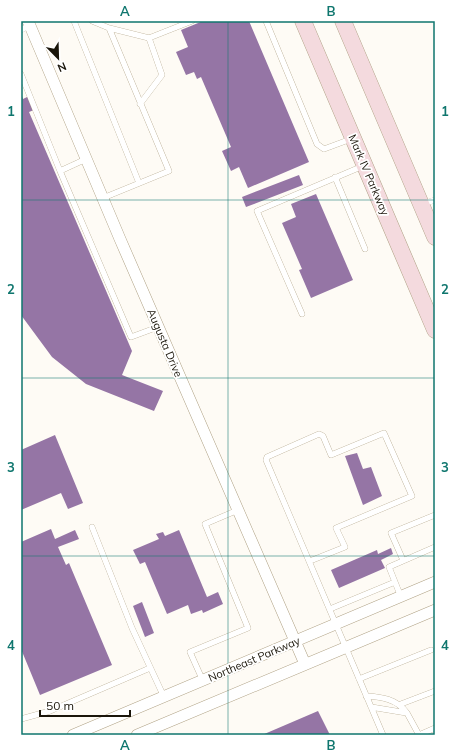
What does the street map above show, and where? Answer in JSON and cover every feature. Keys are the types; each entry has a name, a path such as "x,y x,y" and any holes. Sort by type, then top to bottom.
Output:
{"main road":[{"name":"Mark IV Parkway","path":"303,21 435,330"},
{"path":"343,21 428,202 435,237"}],"street":[{"name":"Augusta Drive","path":"26,25 86,159 305,664"},
{"name":"Northeast Parkway","path":"73,735 435,582"},
{"path":"137,735 435,610"}],"lane":[{"path":"74,21 138,183"},
{"path":"92,21 109,28 149,38 192,21"},
{"path":"266,21 317,144 324,149 353,138"},
{"path":"103,198 169,171 109,28"},
{"path":"140,104 162,75 149,38"},
{"path":"21,74 60,171 131,337 158,327"},
{"path":"60,171 86,159"},
{"path":"302,314 257,211 365,165"},
{"path":"335,177 365,249"},
{"path":"310,561 345,547 336,528 412,496 384,433 331,455 323,436 319,434 267,457 266,460 383,735"},
{"path":"203,680 190,652 248,628 205,524 238,510"},
{"path":"403,560 391,533 435,515"},
{"path":"92,528 150,668 164,697"},
{"path":"401,597 388,567 435,547"},
{"path":"330,609 395,582"},
{"path":"359,679 431,650"},
{"path":"21,719 50,711 150,668"},
{"path":"401,704 435,691"},
{"path":"366,696 379,697 401,704 408,713 419,735 435,728"},
{"path":"371,707 408,713"}],"building":[{"path":"203,21 249,21 309,162 248,188 239,167 231,171 222,151 231,147 201,77 197,79 194,72 186,75 176,52 188,47 181,30"},
{"path":"21,93 23,99 29,96 34,110 29,112 132,351 122,375 163,391 154,411 86,384 52,357 21,315"},
{"path":"299,175 303,185 246,207 242,197"},
{"path":"316,194 353,280 311,298 299,270 302,269 282,223 296,217 291,204"},
{"path":"55,435 83,503 68,509 61,493 21,510 21,450"},
{"path":"357,453 363,469 371,467 382,496 363,505 345,456"},
{"path":"51,529 55,539 75,530 79,539 58,547 66,565 69,563 112,665 40,695 21,649 21,542"},
{"path":"179,530 207,597 218,592 223,604 203,613 202,610 191,614 188,605 167,614 145,562 140,564 133,550 159,539 156,534 163,532 165,536"},
{"path":"391,548 393,554 381,560 385,568 339,588 331,570 377,550 378,554"},
{"path":"142,602 154,633 145,637 133,606"},
{"path":"318,711 330,735 262,735"}]}
